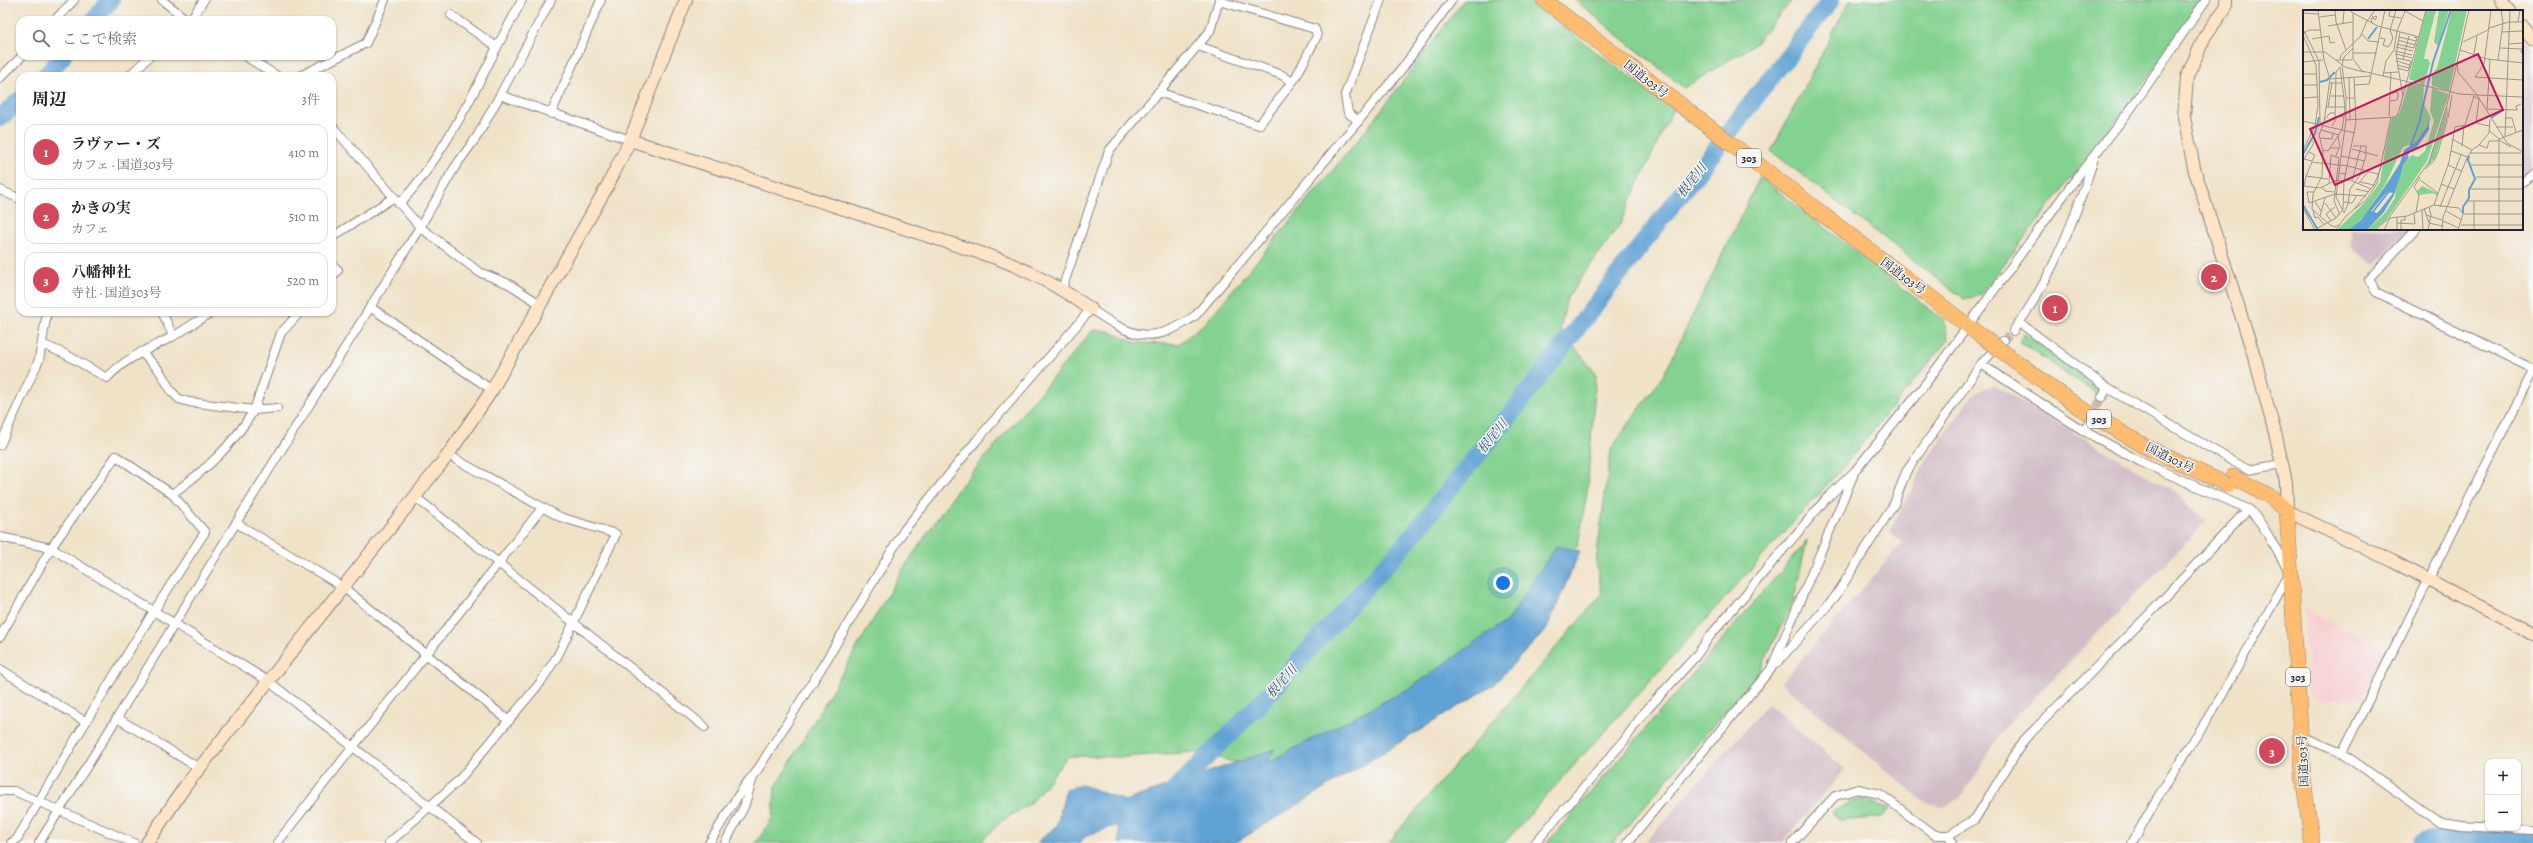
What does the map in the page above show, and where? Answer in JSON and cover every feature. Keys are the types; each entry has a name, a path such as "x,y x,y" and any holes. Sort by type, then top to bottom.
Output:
{"highway":[{"name":"国道303号","path":"1544,0 1958,312"},
{"name":"国道303号","path":"1559,0 2080,408 2148,448 2230,481 2266,504 2287,511 2302,737 2303,777 2312,843"}],"street":[{"path":"60,16 74,0"},
{"path":"162,0 181,16"},
{"path":"193,16 204,0"},
{"path":"336,58 366,43 385,0"},
{"path":"336,235 396,201 428,167 483,76 522,0"},
{"path":"39,843 118,718 174,623 420,227 500,95 551,0"},
{"path":"551,114 601,0"},
{"path":"147,843 199,768 448,455 492,390 609,183 630,140 686,0"},
{"path":"1062,289 1109,151 1158,92 1210,31 1219,0 1316,29 1316,36 1292,82 1259,125 1158,92"},
{"path":"1359,121 1348,113 1345,95 1381,0"},
{"path":"500,95 551,114 630,140 996,258 1026,269 1062,289 1117,328 1137,334 1154,334 1177,328 1196,315 1401,70 1452,0"},
{"path":"1535,843 1624,740 1642,715 1696,656 1710,636 1826,499 1855,471 1970,323 2096,153 2130,110 2206,0"},
{"path":"2226,0 2226,7 2205,36 2187,77 2184,117 2194,168 2256,362 2282,464 2287,511 2428,580 2533,634"},
{"path":"2501,0 2509,10"},
{"path":"451,15 497,47"},
{"path":"2523,27 2533,39"},
{"path":"1198,46 1282,75 1292,82"},
{"path":"2,74 18,60"},
{"path":"133,72 146,60"},
{"path":"252,60 271,72"},
{"path":"308,72 332,60"},
{"path":"336,131 420,227 479,272 509,284 540,304"},
{"path":"2013,331 2020,323 2054,262 2084,194 2096,153"},
{"path":"2523,181 2533,175"},
{"path":"0,190 16,197"},
{"path":"2342,752 2533,370 2376,292 2370,279 2415,230"},
{"path":"370,308 492,390"},
{"path":"725,843 744,807 753,776 827,659 904,530 972,446 1091,309"},
{"path":"0,445 30,383 39,360 46,316"},
{"path":"164,316 173,336"},
{"path":"42,344 65,354 107,378 116,368 141,352 173,336 206,316"},
{"path":"172,494 208,468 244,427 254,410 281,333 296,316"},
{"path":"2020,323 2107,388 2248,470 2282,464"},
{"path":"1627,843 1771,670 1835,597 1894,504 1906,472 1981,364 2003,341"},
{"path":"141,352 158,370 179,399 189,402 254,410 277,408"},
{"path":"1981,364 2141,462 2248,509 2262,525 2290,573 2221,697 2156,800 2132,843"},
{"path":"2102,397 2107,388"},
{"path":"389,843 458,781 509,721 547,672 574,622 616,534 560,517 448,455"},
{"path":"0,637 51,548 116,456 172,494 205,532 153,610 17,839 11,843"},
{"path":"1771,670 1855,471"},
{"path":"414,496 705,726"},
{"path":"276,843 427,656 542,508"},
{"path":"1792,843 1835,796 1858,788 1880,794 1934,835 1949,835 1975,819 2024,740 2155,608 2248,509"},
{"path":"236,523 343,587 509,721"},
{"path":"0,537 51,548 268,681 477,843"},
{"path":"0,669 86,722"},
{"path":"118,718 199,768"},
{"path":"2302,737 2342,752 2441,823 2461,826 2533,830"},
{"path":"709,843 731,810 747,780 753,776"},
{"path":"0,791 14,791 134,843"},
{"path":"1949,835 1952,843"}],"shaded area":[{"path":"2523,36 2533,49 2533,171 2523,178"},
{"path":"2351,230 2408,230 2375,265 2351,247"},
{"path":"1994,385 2173,491 2206,522 2002,731 1973,780 1959,798 1944,807 1927,804 1781,683 1902,543 1890,532 1926,461 1970,399 1980,390"},
{"path":"2304,608 2386,649 2361,698 2323,702 2309,695"},
{"path":"1768,704 1845,769 1782,843 1645,843"}],"green space":[{"path":"1464,0 1527,0 1673,109 1620,224 1567,298 1560,329 1596,374 1587,493 1578,545 1501,642 1283,774 1194,752 1125,757 1068,756 1031,803 1002,821 980,843 756,843 773,817 775,788 901,572 954,494 1093,330 1108,331 1137,343 1179,344 1206,322 1367,129"},
{"path":"1575,0 1792,0 1755,44 1684,88"},
{"path":"1850,0 2202,0 2136,95 1980,295 1964,299 1771,151"},
{"path":"1760,177 1945,321 1948,340 1843,467 1504,843 1388,843 1602,594 1596,562 1611,449 1663,376"},
{"path":"2024,334 2102,389 2098,395 2019,341"},
{"path":"1807,541 1793,602 1758,673 1613,843 1547,843"},
{"path":"1863,799 1890,809 1881,817 1841,821 1832,812 1854,800"}],"water":[{"path":"1556,546 1580,551 1546,630 1492,686 1235,843 1119,843 1118,825 1085,836 1080,843 1037,843 1057,825 1066,789 1082,785 1125,801 1275,749 1266,763 1412,687 1509,619"}],"waterway":[{"path":"97,16 111,0"},
{"name":"根尾川","path":"1167,798 1267,696 1406,543 1517,406 1831,0"},
{"path":"49,72 59,60"},
{"path":"0,118 16,104"},
{"path":"2422,843 2431,839 2527,838 2533,841"}],"tunnel":[{"path":"2003,341 2013,331"},
{"path":"2091,418 2102,397"}],"place":[{"name":"かきの実","path":"2214,277"},
{"name":"ラヴァー・ズ","path":"2055,308"},
{"name":"八幡神社","path":"2272,751"}]}
